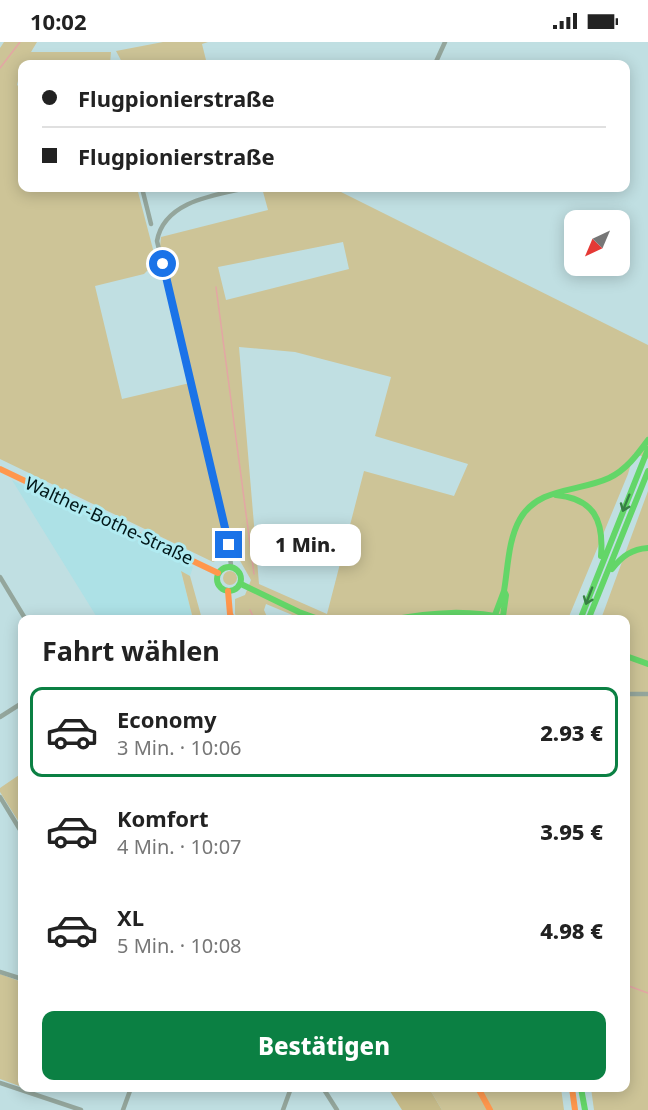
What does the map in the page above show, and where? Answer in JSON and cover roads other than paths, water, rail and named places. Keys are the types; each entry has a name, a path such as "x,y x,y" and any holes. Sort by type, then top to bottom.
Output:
{"main road":[{"path":"422,615 447,611 495,615 504,591 516,531 521,518 537,501 549,495 612,477 631,462 648,440"},
{"path":"582,615 648,449"},
{"name":"Walther-Bothe-Straße","path":"0,469 218,573"},
{"path":"590,615 648,471"},
{"path":"549,495 561,495 581,501 596,515 603,537 598,572"},
{"path":"602,584 622,557 632,551 648,548"},
{"path":"231,566 241,574 241,584 236,590 228,591 219,585 217,580 218,573 224,567 231,566"},
{"path":"241,584 307,615"},
{"path":"228,591 232,615"},
{"path":"503,615 506,596 504,591"},
{"path":"630,657 648,664"},
{"path":"480,1092 489,1110"},
{"path":"573,1092 575,1110"},
{"path":"582,1092 585,1110"}],"street":[{"path":"437,60 445,42"},
{"path":"143,192 151,224"},
{"path":"231,192 186,203 165,224 157,241 229,545 231,566"},
{"path":"0,577 23,615"},
{"path":"630,694 648,694"},
{"path":"0,717 18,706"},
{"path":"0,798 18,826"},
{"path":"0,972 18,978"},
{"path":"0,1083 18,1089"},
{"path":"27,1092 81,1110"},
{"path":"123,1110 130,1092"},
{"path":"284,1110 290,1092"},
{"path":"325,1092 337,1110"}],"waterway":[{"path":"0,68 20,42"},
{"path":"216,287 254,574"},
{"path":"250,610 252,615"},
{"path":"630,986 648,993"}]}
